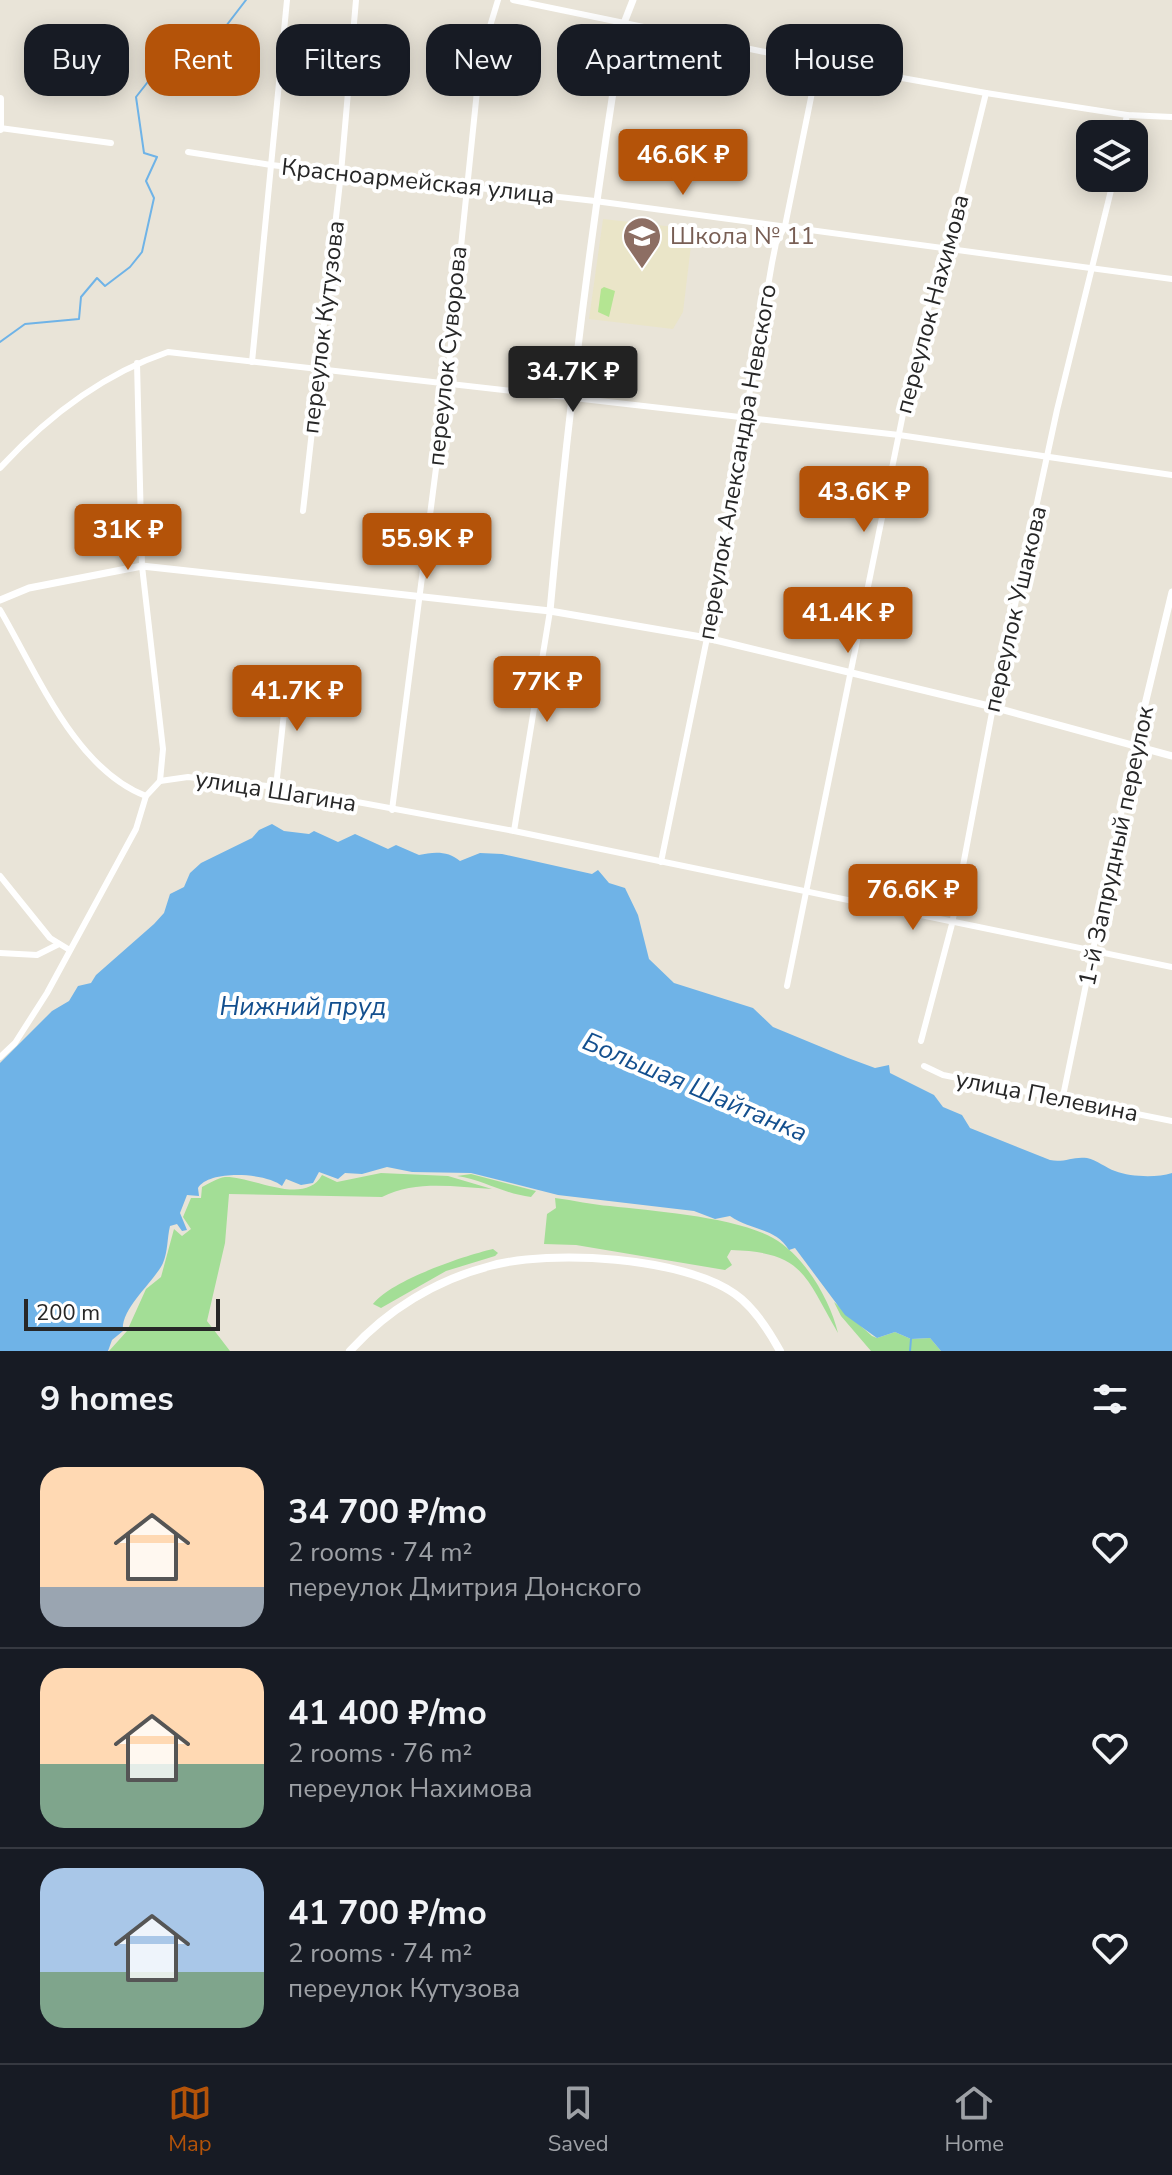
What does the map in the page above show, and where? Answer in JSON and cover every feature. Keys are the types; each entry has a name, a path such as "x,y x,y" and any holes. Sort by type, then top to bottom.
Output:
{"main road":[{"path":"0,99 0,128"},
{"path":"350,1351 389,1313 466,1274 512,1262 603,1258 692,1273 717,1283 737,1295 758,1316 780,1351"}],"street":[{"path":"252,362 287,0"},
{"name":"переулок Кутузова","path":"303,511 341,173 356,0"},
{"name":"переулок Суворова","path":"392,810 417,595 447,383 466,185 484,46 498,0"},
{"path":"513,0 766,52"},
{"path":"514,831 550,611 570,398 595,201 624,23 633,0"},
{"path":"903,78 1127,115 1172,117"},
{"name":"переулок Нахимова","path":"787,986 918,340 948,247 986,93"},
{"name":"переулок Александра Невского","path":"661,862 707,638 772,263 776,243 785,226 811,96"},
{"path":"1126,120 1127,115"},
{"path":"0,128 111,143"},
{"name":"Красноармейская улица","path":"188,152 271,165 595,201 1172,279"},
{"name":"переулок Ушакова","path":"921,1041 952,924 993,707 1050,454 1057,410 1095,267 1111,192"},
{"path":"0,468 57,414 137,363 168,352 745,420 899,435 1050,454 1172,475"},
{"path":"137,363 142,566 163,749 160,781"},
{"path":"0,600 34,587 142,566 550,611 707,638 853,672 1172,756"},
{"name":"1-й Запрудный переулок","path":"1062,1101 1135,746 1172,592"},
{"path":"0,610 91,760 112,779 146,796"},
{"path":"276,787 288,676"},
{"name":"улица Шагина","path":"0,1057 15,1043 35,1013 136,829 146,796 160,781 188,777 276,787 514,831 806,894 1172,967"},
{"path":"0,876 19,904 59,944 68,949"},
{"path":"0,953 37,955 59,944"},
{"name":"улица Пелевина","path":"924,1066 943,1075 1172,1121"}],"shaded area":[{"name":"Школа № 11","path":"603,219 693,229 683,312 673,329 589,319"}],"green space":[{"path":"604,287 615,291 609,317 598,312 601,289"},
{"path":"381,1173 448,1176 492,1189 422,1186 382,1197 229,1194 225,1243 207,1321 230,1351 109,1351 127,1331 146,1289 161,1277 174,1229 182,1236 191,1229 183,1217 191,1198 201,1198 202,1187 225,1177 277,1188 303,1189 314,1184 322,1175 337,1182"},
{"path":"471,1174 536,1191 531,1197 457,1176"},
{"path":"555,1198 717,1220 773,1238 806,1267 829,1307 838,1333 800,1271 774,1256 731,1250 727,1257 732,1265 725,1270 576,1245 544,1244 547,1214 556,1208"},
{"path":"493,1249 498,1253 495,1256 446,1271 381,1308 373,1304 411,1278"},
{"path":"834,1302 872,1336 877,1338 895,1332 911,1339 930,1338 941,1351 871,1351 841,1316"}],"water":[{"name":"Нижний пруд","path":"272,824 284,831 309,834 314,831 338,842 355,834 388,849 396,845 419,855 445,853 460,861 480,853 502,854 592,874 598,870 609,883 625,888 638,915 649,959 674,983 753,1008 773,1027 848,1058 875,1068 889,1065 890,1073 934,1095 943,1107 962,1115 970,1128 1050,1160 1087,1158 1115,1171 1136,1176 1172,1173 1172,1351 941,1351 930,1338 911,1339 895,1332 877,1338 845,1315 795,1248 789,1250 777,1237 730,1216 715,1219 694,1211 558,1195 471,1173 412,1172 387,1167 362,1174 345,1173 338,1179 319,1172 313,1183 301,1185 286,1179 282,1186 265,1178 239,1175 204,1182 198,1188 199,1196 187,1195 180,1213 187,1230 182,1231 177,1224 170,1226 163,1263 132,1305 123,1323 123,1331 112,1340 108,1351 0,1351 0,1063 52,1011 69,1001 78,986 91,983 96,975 154,924 164,913 170,894 184,887 190,873 201,863 252,838 259,830"}],"waterway":[{"path":"0,342 25,324 79,319 81,297 97,278 105,286 130,267 142,252 154,198 146,181 157,157 144,153 136,97 165,60 203,56 246,0"},
{"path":"910,1351 911,1339"}],"place":[{"name":"Школа № 11","path":"642,270"}],"water label":[{"name":"Большая Шайтанка","path":"695,1087"}]}
